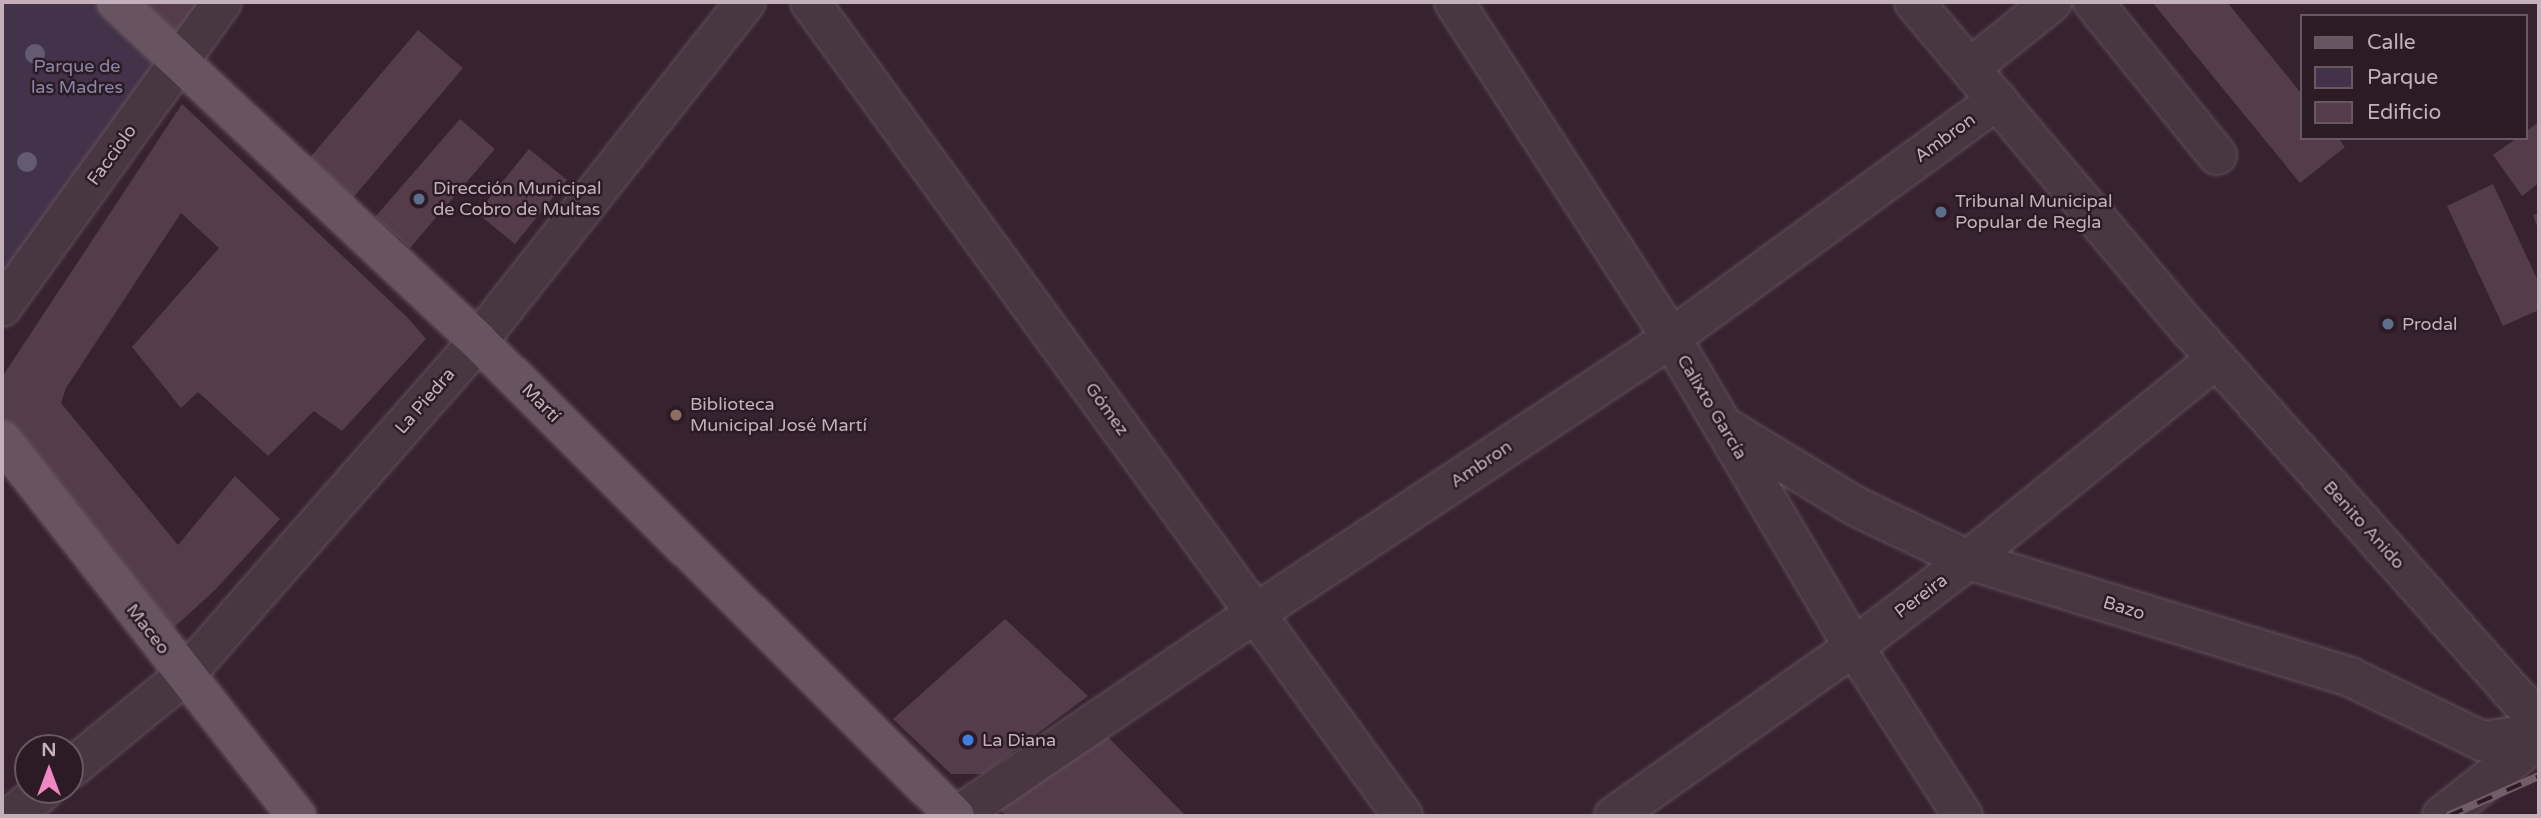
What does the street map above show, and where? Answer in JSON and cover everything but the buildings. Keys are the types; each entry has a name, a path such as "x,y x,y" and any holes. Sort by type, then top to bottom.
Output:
{"main road":[{"name":"Martí","path":"116,2 478,341 956,816"},
{"name":"Maceo","path":"2,440 297,816"}],"street":[{"name":"Facciolo","path":"2,307 222,2"},
{"name":"La Piedra","path":"84,758 185,676 478,341 746,2"},
{"name":"Gómez","path":"810,2 1403,816"},
{"name":"Calixto García","path":"1454,2 1671,338 1854,647 1963,816"},
{"name":"Benito Anido","path":"1914,2 2189,328 2539,722"},
{"path":"1970,68 2052,2"},
{"path":"2093,2 2217,155"},
{"name":"Ambron","path":"956,816 1255,613 1671,338 1997,100"},
{"name":"Pereira","path":"1614,816 1854,647 1968,560 2216,359"},
{"name":"Bazo","path":"1726,427 1855,506 1968,560 2350,677 2482,741 2539,733"},
{"path":"2442,816 2539,739"},
{"path":"12,816 27,804"}],"green space":[{"name":"Parque de las Madres","path":"2,2 116,2 179,61 2,307"}],"railway":[{"path":"2448,816 2539,776"}],"place":[{"name":"Dirección Municipal de Cobro de Multas","path":"419,199"},
{"name":"Tribunal Municipal Popular de Regla","path":"1941,212"},
{"name":"Prodal","path":"2388,324"},
{"name":"Biblioteca Municipal José Martí","path":"676,415"},
{"name":"La Diana","path":"968,740"}]}
